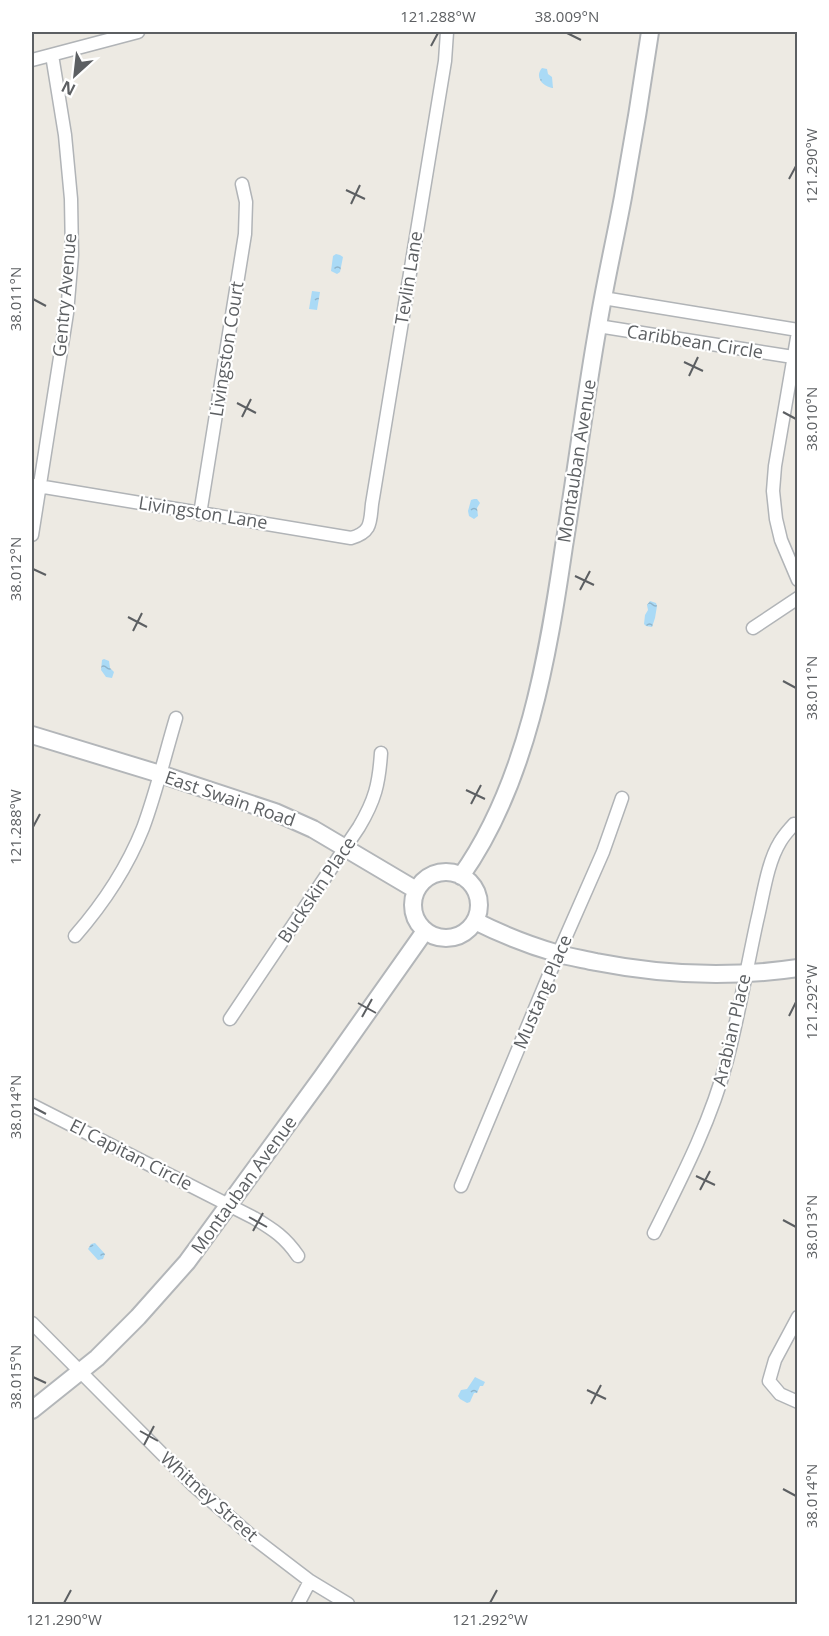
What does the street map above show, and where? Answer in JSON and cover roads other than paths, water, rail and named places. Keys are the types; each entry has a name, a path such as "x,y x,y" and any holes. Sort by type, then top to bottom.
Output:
{"street":[{"path":"32,60 138,32"},
{"name":"Tevlin Lane","path":"370,525 445,61 447,32"},
{"name":"Montauban Avenue","path":"461,876 490,826 515,771 546,653 598,326 637,117 650,32"},
{"name":"Gentry Avenue","path":"32,535 36,486 67,313 72,255 71,199 65,135 52,55"},
{"name":"Livingston Court","path":"200,514 245,234 246,202 242,184"},
{"name":"Caribbean Circle","path":"603,298 798,331 775,466 773,491 781,540 798,580"},
{"name":"Caribbean Circle","path":"598,326 793,357"},
{"name":"Livingston Lane","path":"36,486 351,538 360,536 370,525"},
{"path":"753,628 798,598"},
{"path":"75,936 114,885 129,859 153,800 176,718"},
{"name":"East Swain Road","path":"32,735 275,812 313,829 416,890"},
{"name":"Buckskin Place","path":"230,1019 370,808 379,781 381,753"},
{"name":"Mustang Place","path":"461,1186 603,852 622,798"},
{"name":"Arabian Place","path":"654,1233 698,1144 714,1104 735,1030 745,974 771,864 779,843 794,824"},
{"path":"452,873 461,876 470,882 476,891 478,912 475,921 458,936 447,938 425,931 413,912 416,890 423,881 431,876 452,873"},
{"path":"475,921 509,938 558,954 615,965 702,974 745,974 798,968"},
{"name":"Montauban Avenue","path":"32,1410 81,1372 138,1317 188,1262 425,931"},
{"name":"El Capitan Circle","path":"32,1106 254,1218 276,1231 288,1242 298,1257"},
{"path":"798,1317 775,1360 769,1381 780,1394 798,1402"},
{"name":"Whitney Street","path":"32,1323 193,1485 255,1539 310,1581 348,1605"},
{"path":"298,1605 310,1581"}],"water":[{"path":"542,68 547,69 548,74 552,77 553,88 546,86 539,78"},
{"path":"336,254 343,257 340,272 337,274 331,271 333,256"},
{"path":"312,291 320,292 317,310 309,309"},
{"path":"474,499 480,503 477,508 478,516 474,519 469,516 468,511 471,500"},
{"path":"650,601 656,603 657,606 652,627 644,624 647,605"},
{"path":"104,659 109,661 110,668 114,672 112,678 106,677 101,670"},
{"path":"95,1243 105,1254 103,1259 98,1260 88,1249 91,1244"},
{"path":"475,1377 485,1382 467,1403 458,1396 461,1390 467,1389"}]}
